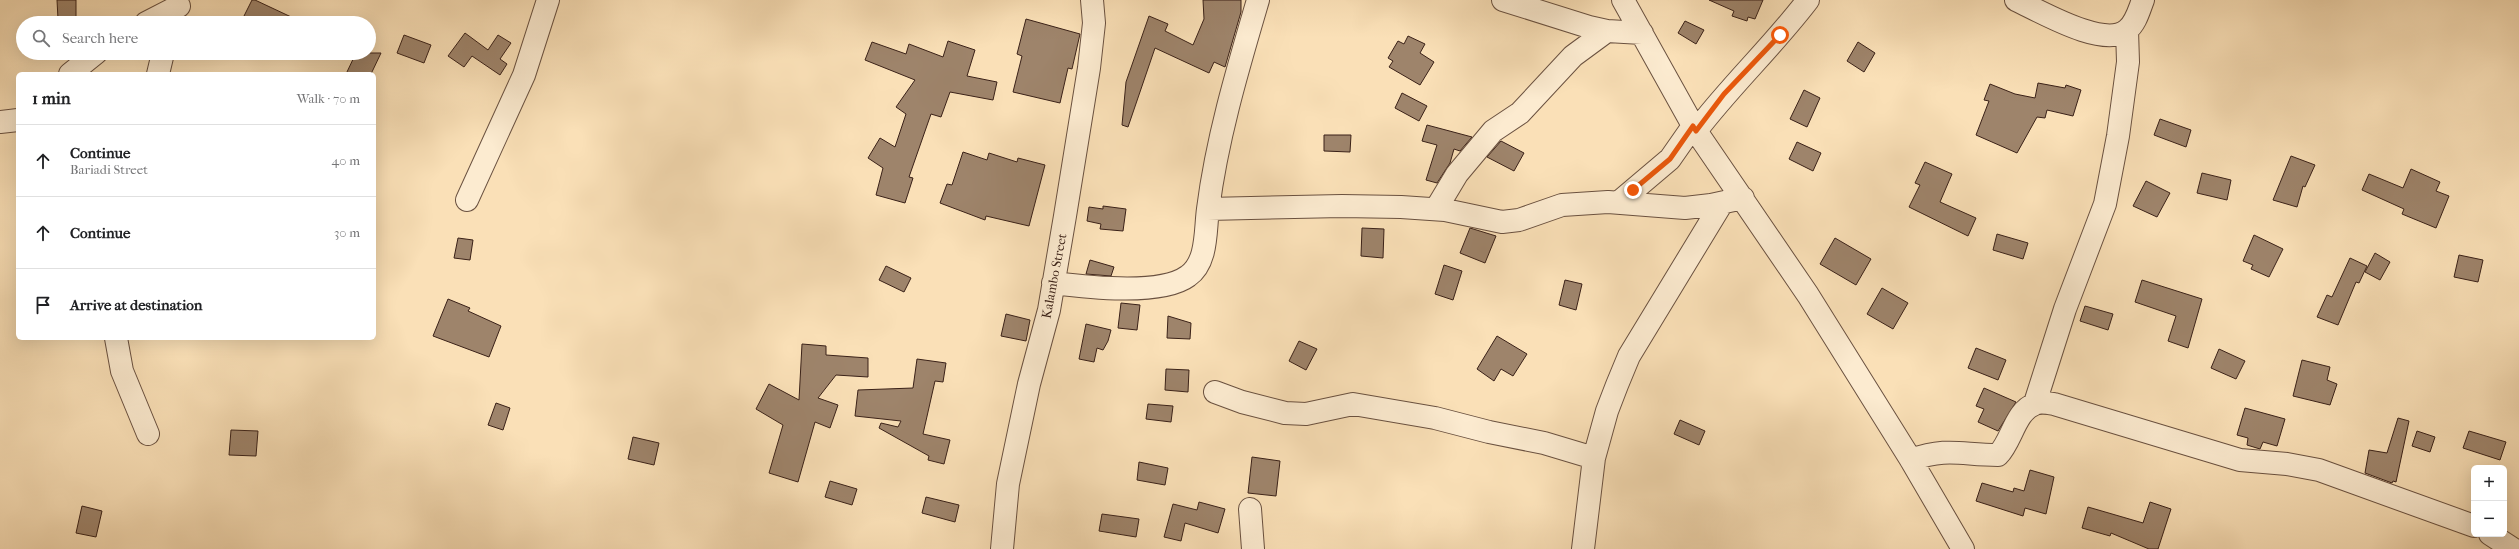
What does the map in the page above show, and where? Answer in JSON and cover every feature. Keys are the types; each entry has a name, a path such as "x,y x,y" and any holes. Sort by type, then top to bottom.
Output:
{"street":[{"path":"467,200 524,75 548,0"},
{"name":"Kalambo Street","path":"1002,549 1008,484 1053,283 1089,68 1094,23 1092,0"},
{"path":"1053,283 1090,287 1139,288 1164,285 1188,276 1197,264 1205,245 1208,209 1217,151 1258,0"},
{"path":"1503,0 1607,31 1642,33"},
{"path":"1623,0 1694,129 1743,198 1808,295 1911,460 1963,549"},
{"path":"1618,203 1670,159 1724,94 1761,57 1808,0"},
{"path":"2016,0 2096,35 2116,36 2127,30 2136,17 2143,0"},
{"path":"163,16 178,10"},
{"path":"1911,460 1934,452 1950,451 1998,454 2006,446 2023,412 2035,403 2065,309 2105,204 2118,136 2128,62 2127,30"},
{"path":"1436,209 1457,174 1493,131 1520,113 1573,56 1607,31"},
{"path":"72,72 87,60"},
{"path":"158,72 161,60"},
{"path":"0,122 16,120"},
{"path":"1208,209 1342,206 1436,209 1502,222 1519,220 1562,205 1618,203 1684,208 1722,203 1743,198"},
{"path":"1583,549 1594,458 1607,411 1629,356 1722,203"},
{"path":"116,340 122,371 148,434"},
{"path":"1215,392 1242,402 1286,413 1306,414 1353,404 1435,418 1495,433 1544,443 1594,458"},
{"path":"2035,403 2054,404 2240,460 2287,464 2319,470 2471,525"},
{"path":"1250,509 1253,549"},
{"path":"2495,537 2513,549"}],"building":[{"path":"57,0 76,0 76,16 58,16"},
{"path":"252,0 255,0 289,16 244,16"},
{"path":"1203,0 1241,0 1241,12 1225,67 1214,62 1209,73 1155,48 1128,127 1122,125 1126,82 1149,16 1168,24 1165,31 1193,45 1204,19"},
{"path":"1709,0 1763,0 1755,19 1748,17 1747,21 1732,16 1734,11"},
{"path":"1026,19 1080,34 1072,69 1068,68 1060,103 1013,92 1022,56 1017,54"},
{"path":"1685,21 1704,30 1696,44 1678,33"},
{"path":"465,33 488,50 498,35 511,43 500,59 507,64 500,75 472,56 464,67 448,56"},
{"path":"404,35 431,45 424,63 397,53"},
{"path":"1408,36 1425,44 1420,53 1434,62 1420,85 1389,67 1393,61 1388,58 1398,41 1404,44"},
{"path":"948,41 975,50 967,76 997,82 993,100 950,92 941,117 931,114 909,177 913,178 905,203 876,195 883,168 868,158 880,138 895,147 906,114 896,107 915,80 865,60 872,42 906,54 909,44 943,57"},
{"path":"1858,42 1875,53 1864,72 1847,61"},
{"path":"376,53 381,53 372,72 347,72 353,60 376,60"},
{"path":"2038,83 2065,88 2066,85 2081,90 2073,116 2047,110 2045,118 2037,117 2017,153 1976,135 1989,101 1984,100 1990,84 2015,94 2035,98"},
{"path":"1804,90 1820,98 1807,127 1790,119"},
{"path":"1402,93 1427,106 1419,121 1395,108"},
{"path":"2160,119 2191,130 2186,147 2154,135"},
{"path":"1427,125 1472,137 1460,151 1454,149 1450,163 1437,183 1426,180 1437,145 1422,141"},
{"path":"1324,135 1351,135 1350,152 1324,151"},
{"path":"1501,141 1524,153 1514,171 1487,157"},
{"path":"1797,142 1821,153 1813,171 1789,159"},
{"path":"963,152 987,160 989,153 1017,162 1018,158 1045,165 1029,226 986,216 985,220 940,203 947,184 952,185"},
{"path":"2291,156 2315,165 2305,187 2303,186 2297,207 2273,200"},
{"path":"1925,162 1952,174 1940,202 1976,218 1968,236 1909,207 1920,185 1915,183"},
{"path":"2411,169 2440,182 2436,191 2449,196 2436,228 2402,214 2404,209 2362,190 2369,174 2403,188"},
{"path":"2202,173 2231,180 2227,200 2197,193"},
{"path":"2146,181 2170,193 2157,217 2133,206"},
{"path":"1103,206 1126,209 1123,231 1100,229 1101,224 1087,221 1089,207 1103,209"},
{"path":"1362,228 1384,229 1383,258 1361,256"},
{"path":"1470,228 1496,236 1485,263 1460,253"},
{"path":"1997,234 2028,243 2023,259 1993,250"},
{"path":"2254,235 2283,249 2269,277 2251,269 2253,265 2243,261"},
{"path":"458,238 473,240 470,260 454,258"},
{"path":"1835,238 1871,259 1856,285 1820,264"},
{"path":"2375,253 2390,262 2380,280 2365,272"},
{"path":"2459,255 2483,260 2478,282 2454,277"},
{"path":"2350,258 2367,266 2359,283 2356,282 2338,325 2317,317 2327,295 2332,297"},
{"path":"1090,260 1114,267 1111,276 1086,274"},
{"path":"1444,265 1462,271 1453,300 1435,294"},
{"path":"886,266 911,278 904,292 879,280"},
{"path":"1565,280 1582,284 1576,310 1559,305"},
{"path":"2142,280 2202,299 2188,348 2168,341 2176,316 2135,302"},
{"path":"1882,288 1908,303 1893,329 1867,314"},
{"path":"448,299 470,308 468,311 501,326 489,357 433,336"},
{"path":"1121,303 1140,305 1137,330 1118,328"},
{"path":"2085,306 2113,314 2108,330 2080,321"},
{"path":"1006,314 1030,320 1026,341 1001,336"},
{"path":"1168,316 1191,323 1190,339 1167,338"},
{"path":"1086,324 1111,330 1108,341 1103,350 1097,348 1094,362 1079,359"},
{"path":"1497,336 1527,354 1513,376 1501,369 1494,381 1477,369"},
{"path":"1299,341 1317,349 1306,370 1289,361"},
{"path":"802,344 826,346 826,355 868,358 868,377 836,375 818,398 838,405 830,428 815,422 798,482 769,473 783,425 756,409 769,384 799,400"},
{"path":"1976,348 2006,360 1998,380 1968,368"},
{"path":"2219,349 2245,361 2236,379 2211,368"},
{"path":"917,359 946,363 943,382 935,381 923,434 950,440 944,464 928,460 929,456 879,428 881,423 898,427 901,421 855,416 858,390 913,388"},
{"path":"2302,360 2330,367 2327,380 2337,384 2330,405 2293,396"},
{"path":"1166,369 1189,370 1188,392 1165,390"},
{"path":"1984,388 2016,402 1998,431 1978,422 1984,409 1976,406"},
{"path":"496,403 510,408 503,430 488,425"},
{"path":"1148,404 1173,406 1171,422 1146,419"},
{"path":"2245,408 2285,419 2277,446 2263,442 2260,449 2247,445 2248,438 2237,435"},
{"path":"2398,418 2409,421 2396,482 2393,481 2392,483 2365,473 2369,450 2387,453"},
{"path":"1680,420 1705,431 1699,445 1674,434"},
{"path":"231,430 258,431 256,456 229,455"},
{"path":"2417,431 2435,437 2430,452 2412,446"},
{"path":"2469,431 2506,442 2500,460 2463,448"},
{"path":"633,437 659,443 654,465 628,459"},
{"path":"1252,457 1280,461 1276,496 1248,493"},
{"path":"1139,462 1168,468 1165,485 1137,480"},
{"path":"2030,470 2054,477 2046,514 2025,508 2023,516 1976,501 1982,483 2013,492 2014,488 2024,491"},
{"path":"830,481 857,489 852,505 825,497"},
{"path":"926,497 959,505 955,522 922,513"},
{"path":"1199,502 1225,509 1218,533 1185,523 1181,541 1164,537 1173,504 1197,510"},
{"path":"2150,502 2171,509 2158,549 2149,549 2111,533 2110,536 2082,528 2088,507 2143,523"},
{"path":"82,506 102,511 96,537 76,533"},
{"path":"1102,514 1139,519 1136,537 1099,531"}],"route":[{"path":"1633,190 1659,170 1670,159 1680,147 1693,126 1696,131 1724,94 1761,57 1780,35"}]}
